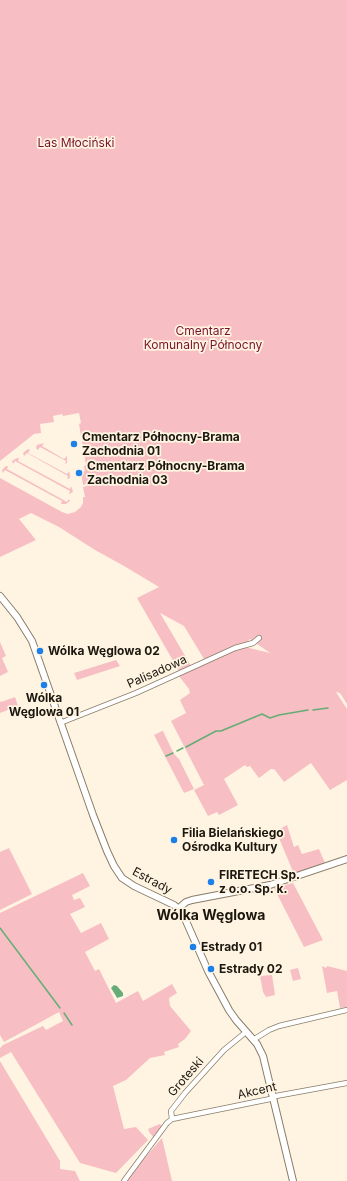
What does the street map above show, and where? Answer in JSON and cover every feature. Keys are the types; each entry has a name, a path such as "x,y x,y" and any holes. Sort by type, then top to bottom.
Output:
{"main road":[{"name":"Estrady","path":"0,596 17,617 32,641 99,833 118,873 122,878 134,886 178,908 187,922 208,971 229,1010 253,1040 263,1056 293,1181"},
{"path":"178,908 186,902 192,900 270,885 347,859"}],"street":[{"name":"Palisadowa","path":"60,723 139,691 235,648 254,643 259,638"},
{"path":"253,1040 269,1030 279,1026 347,1010"},
{"name":"Groteski","path":"124,1181 167,1123 172,1119 172,1111 185,1093 224,1050 246,1032"},
{"name":"Akcent","path":"172,1119 274,1098 276,1096 347,1083"}],"green space":[{"name":"Cmentarz Komunalny Północny","path":"0,0 347,0 347,704 340,693 336,692 347,709 347,780 330,790 311,763 284,782 273,769 259,778 250,766 247,767 245,765 224,779 238,805 219,815 217,812 208,816 194,790 204,785 171,721 186,713 180,700 190,693 189,689 179,676 239,648 249,648 270,653 250,639 244,645 211,658 204,659 184,626 160,613 191,666 179,671 137,598 159,587 95,550 59,527 31,513 19,519 36,540 0,557 0,478 68,514 75,512 81,507 83,497 85,497 83,487 87,486 86,484 83,485 81,472 85,471 84,466 86,465 79,424 81,423 79,413 53,416 54,422 40,424 41,433 34,434 0,461"},
{"path":"44,443 42,446 64,459 67,456 67,463 65,464 66,461 40,447 38,450 36,448 37,445"},
{"path":"28,449 30,450 28,453 67,474 69,471 70,478 67,479 68,476 27,453 24,456 23,453"},
{"path":"19,458 18,461 70,489 71,486 73,492 69,494 70,491 15,461 13,464 12,461"},
{"path":"8,466 7,469 67,502 69,499 70,501 66,504 61,504 62,501 5,470 3,473 2,470"},
{"path":"0,642 6,656 2,658 8,672 0,676"},
{"path":"116,660 120,666 77,680 74,673"},
{"path":"15,697 18,706 0,713 0,701 1,702"},
{"path":"162,731 174,754 179,759 194,789 184,793 154,735"},
{"path":"287,825 294,847 298,845 302,854 319,849 325,863 294,874 276,831"},
{"path":"9,848 32,894 0,910 0,852"},
{"path":"83,873 90,886 72,895 74,900 80,898 85,907 70,914 81,933 101,923 109,939 85,952 95,971 99,969 116,1003 138,991 143,1001 172,984 177,993 169,998 170,1006 191,1031 185,1039 178,1044 179,1047 164,1052 165,1055 150,1058 126,1080 113,1086 124,1129 136,1127 148,1140 116,1173 80,1163 11,1052 0,1058 0,1048 3,1045 43,1026 46,1030 63,1021 59,1012 4,1042 0,1035 0,913"},
{"path":"293,883 323,940 304,947 274,888"},
{"path":"322,966 347,971 347,1007 340,1008 337,991 327,993"},
{"path":"298,968 301,979 293,981 290,970"},
{"path":"272,975 275,995 266,997 263,992 260,976"},
{"path":"0,1061 60,1161 60,1169 75,1171 80,1181 0,1181"},
{"path":"160,1124 162,1126 161,1129 154,1138 148,1129"},
{"path":"162,1138 172,1181 127,1181 134,1170"}],"shaded area":[{"path":"114,985 117,986 123,993 123,996 117,998 111,988"}],"waterway":[{"path":"313,710 328,708"},
{"path":"186,747 216,731 221,731 262,714 270,718 308,710"},
{"path":"177,751 183,748"},
{"path":"166,756 173,753"},
{"path":"0,928 60,1008"},
{"path":"64,1013 72,1025"}],"place":[{"name":"Cmentarz Północny-Brama Zachodnia 01","path":"74,444"},
{"name":"Cmentarz Północny-Brama Zachodnia 03","path":"79,473"},
{"name":"Wólka Węglowa 02","path":"40,651"},
{"name":"Wólka Węglowa 01","path":"44,685"},
{"name":"Filia Bielańskiego Ośrodka Kultury","path":"174,840"},
{"name":"FIRETECH Sp. z o.o. Sp. k.","path":"211,882"},
{"name":"Estrady 01","path":"193,947"},
{"name":"Estrady 02","path":"211,969"}],"district":[{"name":"Wólka Węglowa","path":"211,916"}],"park label":[{"name":"Las Młociński","path":"76,143"}]}
